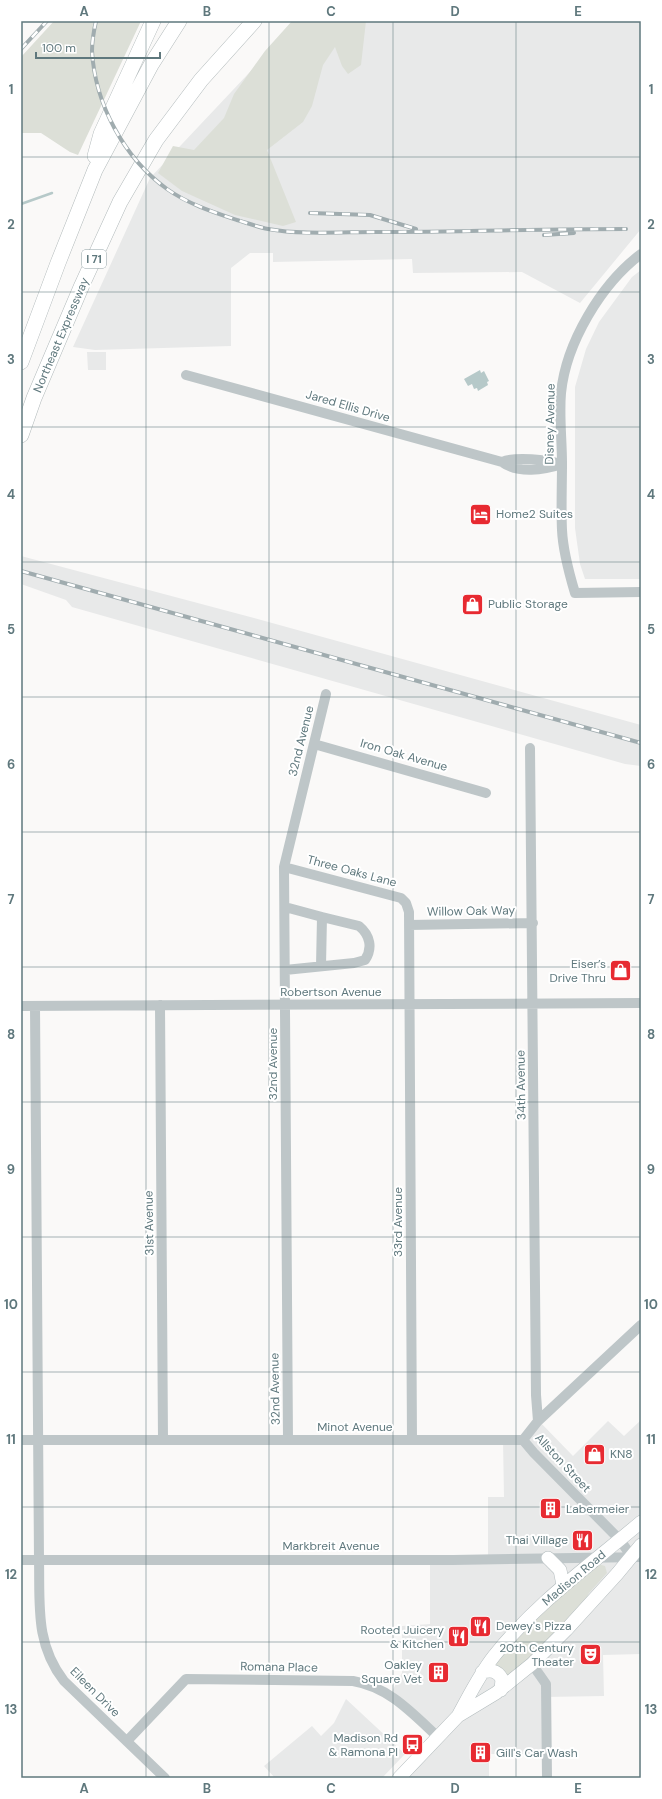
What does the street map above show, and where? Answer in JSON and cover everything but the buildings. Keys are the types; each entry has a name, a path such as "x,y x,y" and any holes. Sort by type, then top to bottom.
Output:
{"highway":[{"path":"82,201 101,134 153,21"},
{"path":"21,362 95,170 151,65 179,21"},
{"name":"Northeast Expressway","path":"21,435 34,398 82,285 120,202 156,140 201,80 254,21"}],"main road":[{"name":"Madison Road","path":"399,1778 458,1716 480,1676 513,1634 563,1585 641,1522"},
{"name":"Madison Road","path":"458,1716 498,1692 532,1664 636,1557 641,1545"},
{"path":"548,1558 560,1570 563,1585"},
{"path":"490,1670 498,1673 502,1678 498,1692 483,1690 480,1676 490,1670"}],"street":[{"name":"Disney Avenue","path":"641,254 617,277 592,310 569,357 564,371 561,394 562,532 566,560 575,593 641,592"},
{"name":"Jared Ellis Drive","path":"186,375 502,462 509,467 546,469 562,464"},
{"name":"32nd Avenue","path":"288,1440 284,867 326,694"},
{"name":"Iron Oak Avenue","path":"314,744 486,793"},
{"name":"34th Avenue","path":"530,748 533,923 532,1004 536,1395 538,1421"},
{"name":"Three Oaks Lane","path":"284,867 401,898 406,902 409,912 409,1004"},
{"path":"285,906 359,926 366,933 370,946 370,953 365,960 285,970"},
{"path":"321,966 322,917"},
{"name":"Willow Oak Way","path":"409,925 533,923"},
{"name":"Robertson Avenue","path":"21,1006 641,1003"},
{"name":"33rd Avenue","path":"409,1004 412,1440"},
{"name":"31st Avenue","path":"160,1005 163,1440"},
{"name":"Eileen Drive","path":"35,1006 39,1560 41,1629 43,1640 51,1662 64,1681 165,1778"},
{"path":"523,1440 538,1421 641,1325"},
{"name":"Minot Avenue","path":"21,1440 523,1440"},
{"name":"Allston Street","path":"523,1440 636,1557"},
{"name":"Markbreit Avenue","path":"21,1560 460,1560 636,1557"},
{"path":"532,1664 546,1684 547,1778"},
{"name":"Romana Place","path":"126,1741 186,1679 353,1681 364,1683 376,1687 394,1698 438,1737"}],"shaded area":[{"path":"54,21 141,21 78,155 70,152 41,133 21,133 21,57"},
{"path":"292,21 366,21 361,65 348,74 342,66 335,47 323,65 312,106 303,122 267,150 296,222 283,226 235,215 182,191 158,173 173,146 194,150 224,118 234,94 265,51"},
{"path":"298,21 641,21 641,229 580,303 522,272 413,273 412,259 273,262 273,253 250,253 231,268 231,346 95,350 73,347 150,178"},
{"path":"641,270 641,579 585,579 580,564 575,528 575,387 586,349 599,322 632,277"},
{"path":"87,352 106,352 106,370 88,370"},
{"path":"480,370 481,373 484,371 489,381 487,382 488,385 478,391 477,388 474,389 472,384 468,386 464,379"},
{"path":"21,556 254,618 641,725 641,766 625,764 72,607 66,600 21,584"},
{"path":"538,1420 573,1456 608,1421 624,1436 641,1420 641,1654 603,1655 604,1696 545,1697 547,1754 489,1754 489,1778 399,1778 438,1737 390,1695 402,1673 402,1626 430,1624 430,1560 488,1560 488,1497 504,1497 503,1440 523,1440"},
{"path":"598,1564 605,1566 607,1573 589,1593 581,1609 524,1664 506,1678 494,1666 506,1651 530,1624 570,1587"},
{"path":"346,1699 405,1754 382,1778 275,1778 264,1766 312,1726 321,1736 334,1723"}],"waterway":[{"path":"21,204 52,193"}],"railway":[{"path":"21,49 47,21"},
{"path":"96,21 92,47 94,71 99,91 114,128 125,146 152,176 167,189 183,199 201,207 268,229 307,233 626,229"},
{"path":"310,213 370,215 416,229"},
{"path":"544,235 574,233"},
{"path":"21,571 641,743"}],"place":[{"name":"Home2 Suites","path":"481,514"},
{"name":"Public Storage","path":"473,604"},
{"name":"Eiser’s Drive Thru","path":"621,971"},
{"name":"KN8","path":"594,1454"},
{"name":"Labermeier","path":"551,1509"},
{"name":"Thai Village","path":"583,1540"},
{"name":"Dewey's Pizza","path":"481,1626"},
{"name":"Rooted Juicery & Kitchen","path":"459,1637"},
{"name":"20th Century Theater","path":"590,1655"},
{"name":"Oakley Square Vet","path":"438,1672"},
{"name":"Madison Rd & Ramona Pl","path":"413,1745"},
{"name":"Gill's Car Wash","path":"481,1753"}]}
